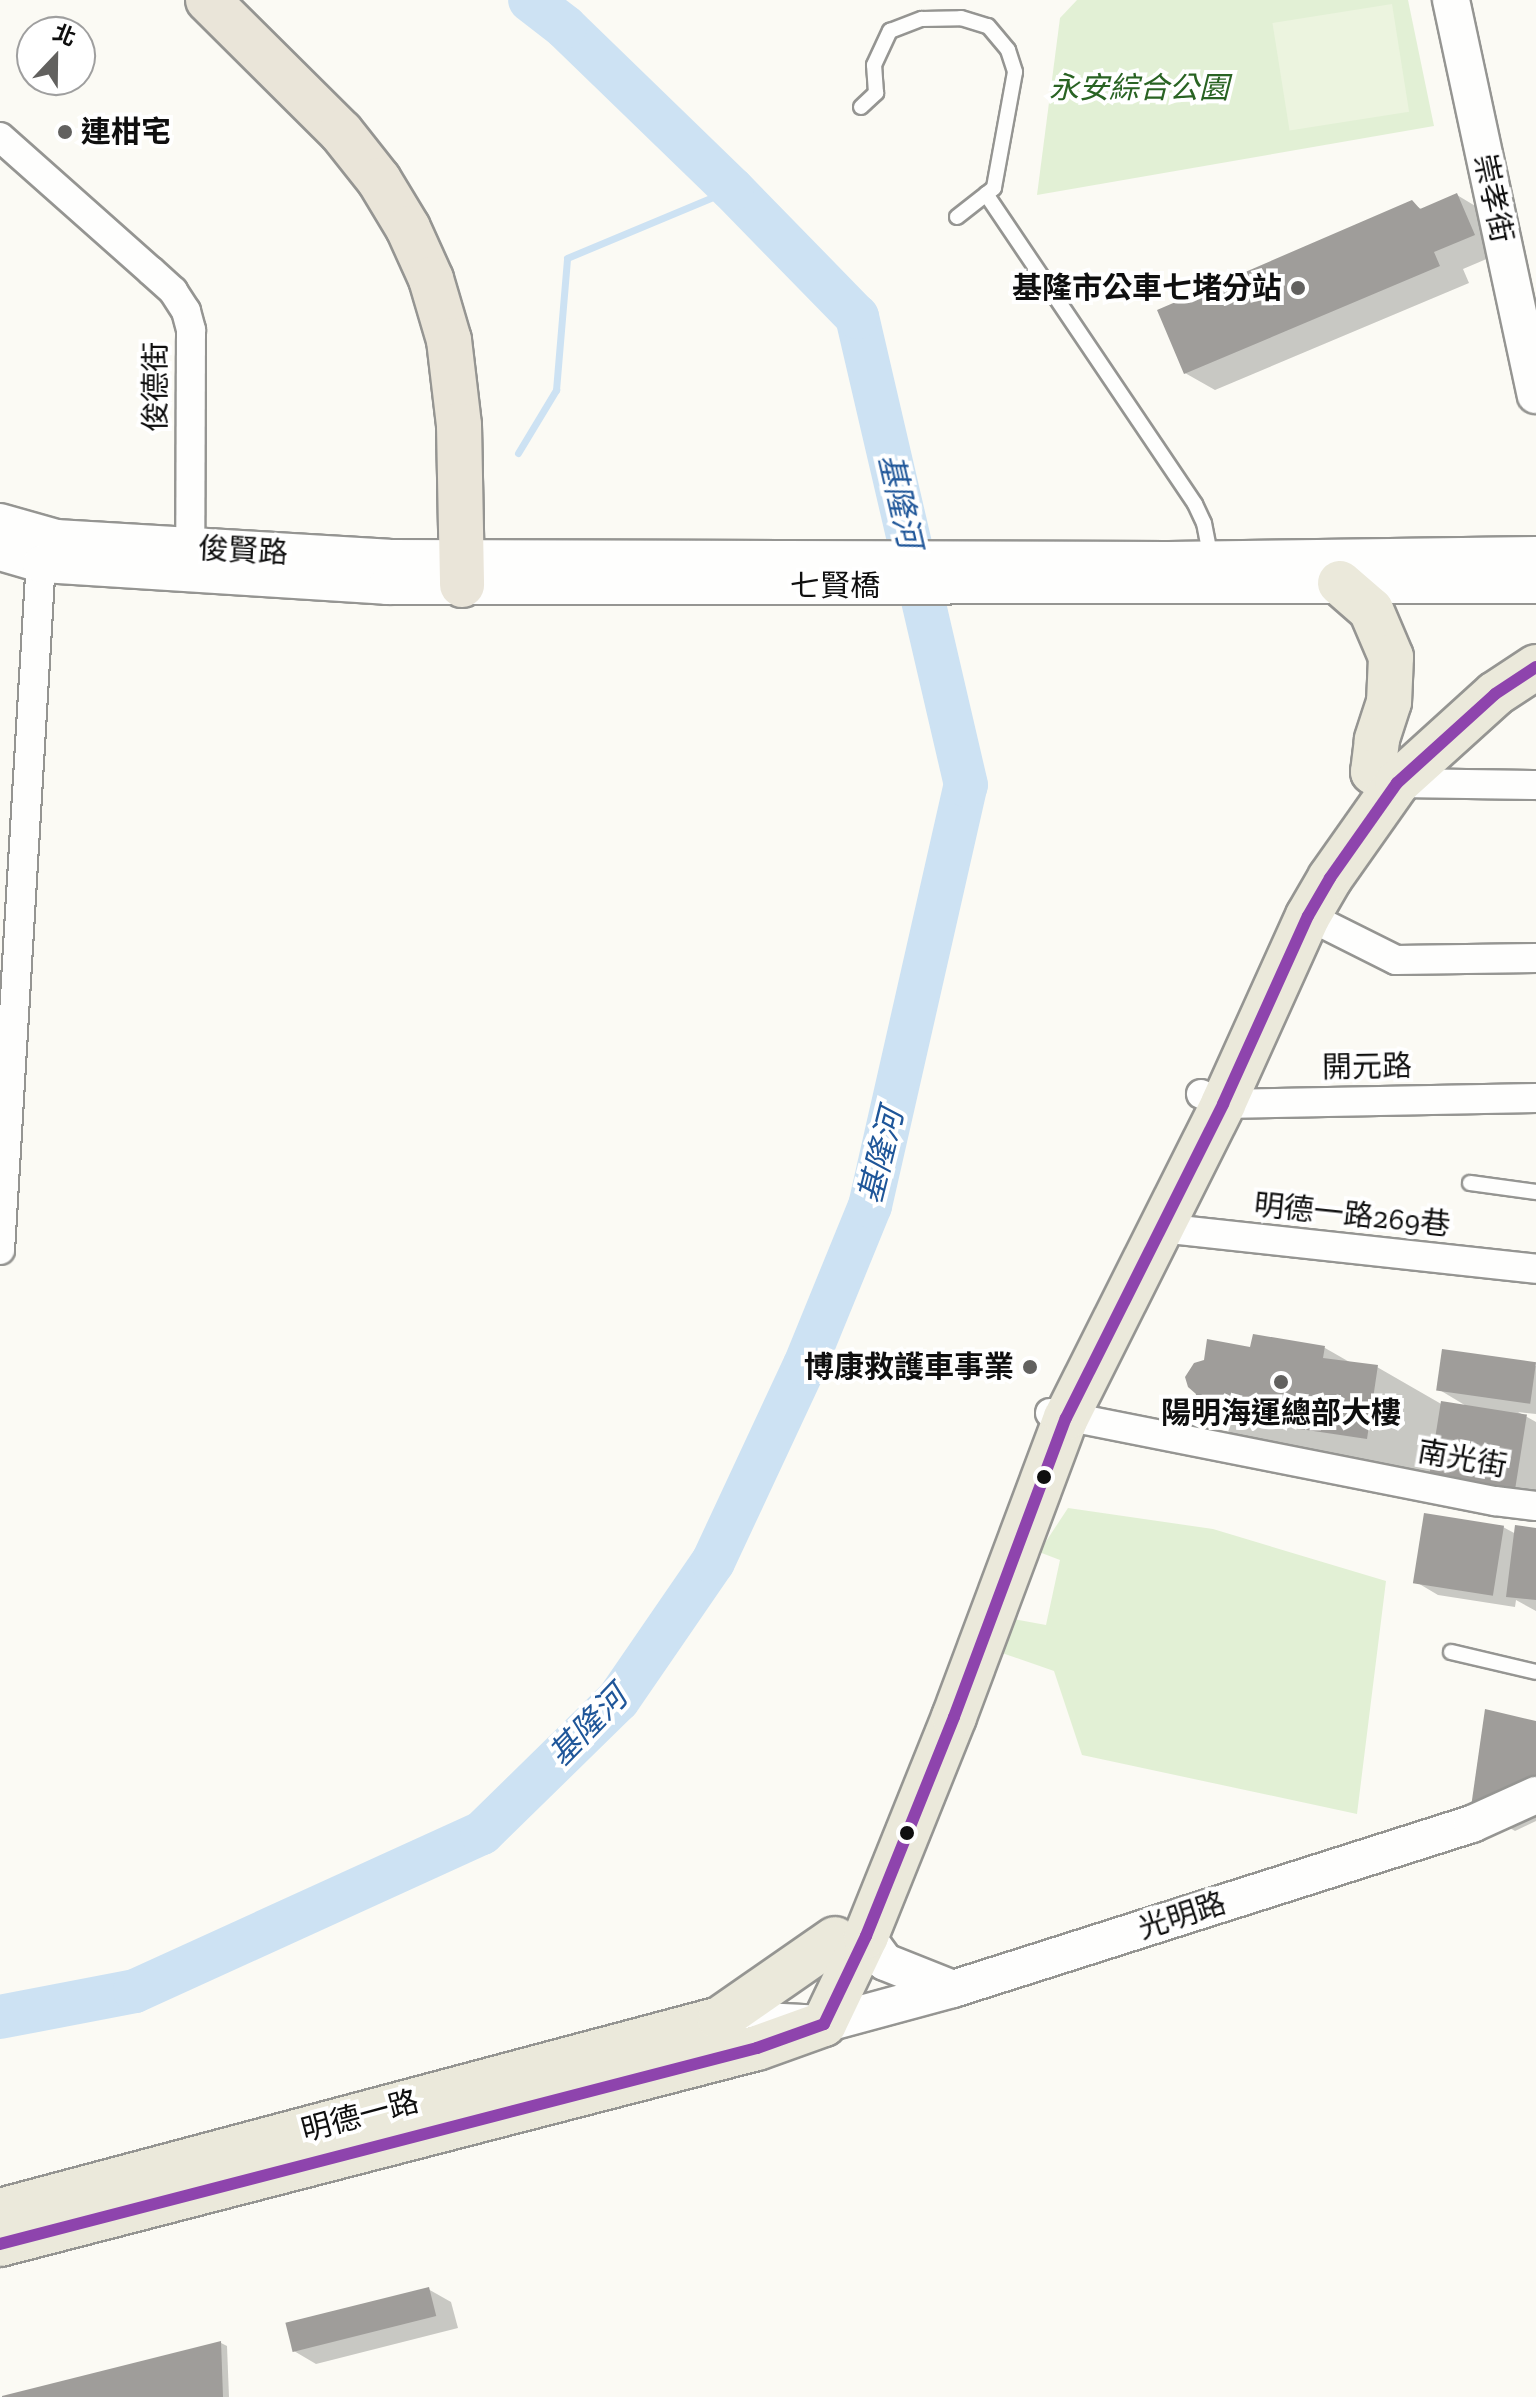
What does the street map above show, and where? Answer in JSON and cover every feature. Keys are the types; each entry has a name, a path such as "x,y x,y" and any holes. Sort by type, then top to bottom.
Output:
{"highway":[{"path":"208,0 341,132 379,180 408,228 431,279 449,340 472,563"}],"main road":[{"path":"1340,583 1371,610 1391,657 1389,702 1377,740 1385,778"},
{"path":"1056,1415 1161,1228 1290,900 1443,701 1536,633"},
{"path":"824,2024 824,1980 850,1937 900,1791 1056,1415 1212,1099 1308,916 1385,778 1495,694 1536,667"},
{"name":"明德一路","path":"0,2211 720,2019 850,1937"},
{"name":"明德一路","path":"0,2244 757,2048 824,2024"}],"street":[{"name":"崇孝街","path":"1451,0 1536,395"},
{"name":"俊德街","path":"0,137 162,281 186,311 191,330 191,562"},
{"name":"俊賢路","path":"0,522 42,549"},
{"name":"俊賢路","path":"0,552 42,549 191,562 387,586 472,563"},
{"path":"0,1250 5,1088 42,549"},
{"path":"1197,573 1536,555"},
{"name":"七賢橋","path":"472,563 1197,573"},
{"path":"1197,573 1340,583 1536,585"},
{"path":"1385,778 1536,785"},
{"path":"1308,916 1396,960 1536,958"},
{"name":"開元路","path":"1212,1099 1536,1098"},
{"name":"明德一路269巷","path":"1161,1228 1536,1269"},
{"name":"南光街","path":"1056,1415 1536,1506"},
{"name":"光明路","path":"720,2019 824,2024 953,1989 1472,1824 1536,1795"},
{"path":"850,1937 885,1962 953,1989"}],"lane":[{"path":"861,107 876,93 874,65 890,31 922,19 961,18 988,26 1008,50 1015,72 994,188 957,217"},
{"path":"986,194 1195,504 1204,523 1197,573"},
{"path":"1470,1183 1536,1192"},
{"path":"1451,1652 1536,1672"}],"green space":[{"name":"永安綜合公園","path":"1077,0 1408,0 1434,126 1037,195 1060,18"},
{"path":"1392,4 1409,112 1290,131 1272,23"},
{"path":"1068,1508 1213,1529 1386,1581 1357,1814 1082,1755 1054,1671 1002,1653 1014,1619 1046,1625 1060,1560 1039,1552"}],"building":[{"name":"基隆市公車七堵分站","path":"1457,193 1475,235 1434,252 1440,266 1184,374 1157,310 1412,200 1420,209"},
{"name":"陽明海運總部大樓","path":"1253,1334 1325,1346 1323,1358 1378,1365 1367,1439 1193,1413 1196,1394 1188,1387 1185,1377 1194,1363 1204,1360 1207,1339 1250,1347"},
{"path":"1442,1349 1536,1362 1530,1404 1436,1391"},
{"path":"1441,1401 1527,1415 1514,1494 1428,1480"},
{"path":"1424,1513 1504,1526 1493,1596 1413,1583"},
{"path":"1515,1525 1536,1528 1536,1600 1506,1597"},
{"path":"1485,1709 1536,1721 1536,1776 1471,1807"},
{"path":"429,2287 436,2316 293,2352 285,2323"},
{"path":"221,2341 223,2397 2,2397 2,2396"}],"waterway":[{"name":"基隆河","path":"0,2017 135,1991 482,1833 618,1700 713,1562 805,1365 870,1206 966,785 857,317 732,189 565,27 530,0"},
{"path":"518,453 556,390 567,258 732,189"}],"transit line":[{"path":"0,2244 757,2048 824,2024 866,1936 954,1717 1066,1418 1223,1104 1308,916 1330,878 1397,783 1495,694 1536,667"}],"place":[{"name":"連柑宅","path":"65,132"},
{"name":"基隆市公車七堵分站","path":"1298,288"},
{"name":"博康救護車事業","path":"1030,1367"},
{"name":"陽明海運總部大樓","path":"1281,1382"}]}
